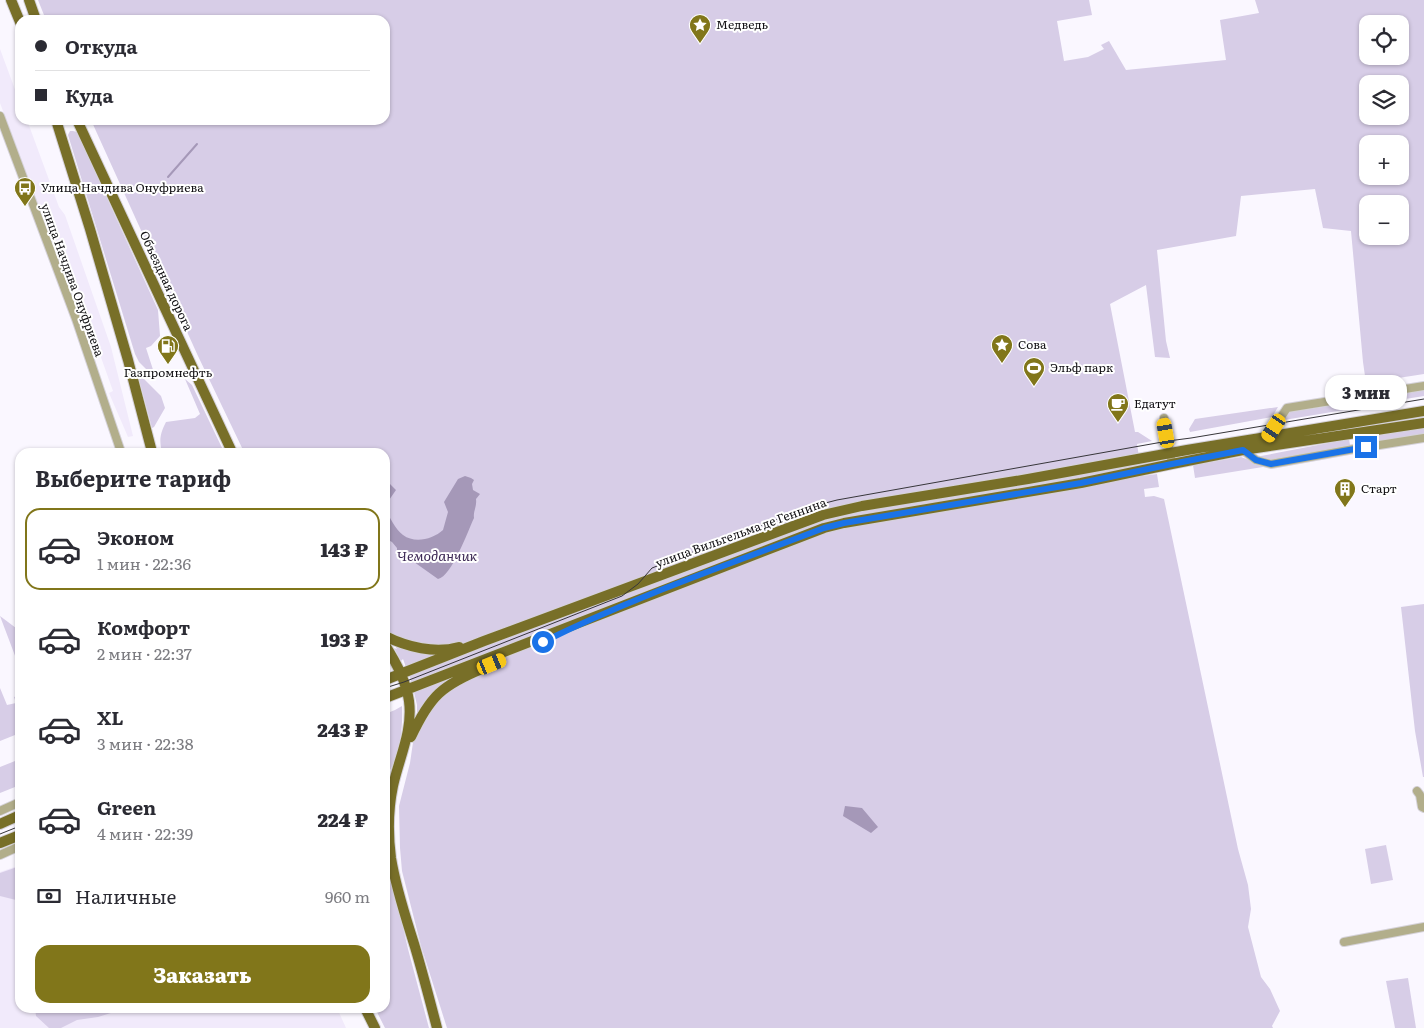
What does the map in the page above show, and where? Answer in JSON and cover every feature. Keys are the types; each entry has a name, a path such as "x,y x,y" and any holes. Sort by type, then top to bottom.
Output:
{"main road":[{"path":"11,0 17,15"},
{"path":"28,0 34,15"},
{"path":"58,125 128,360 151,448"},
{"name":"Объездная дорога","path":"79,125 230,448"},
{"name":"улица Вильгельма де Геннина","path":"390,696 824,528 1081,483 1171,459 1268,437 1424,411"},
{"name":"улица Вильгельма де Геннина","path":"390,678 484,641 823,515 862,506 1020,481 1243,450 1424,422"},
{"path":"402,756 421,717 434,698 448,685 460,678 528,650 588,620"},
{"path":"390,638 401,643 431,649 453,649 484,641"},
{"path":"390,653 402,674 407,690 410,722 392,788 390,813"},
{"path":"390,782 397,771"},
{"path":"0,824 15,817"},
{"path":"0,843 15,837"},
{"path":"390,842 391,859 405,915 437,1028"},
{"path":"368,1013 375,1028"}],"street":[{"name":"улица Начдива Онуфриева","path":"0,116 76,319 120,448"},
{"path":"1268,437 1287,408 1424,386"},
{"path":"1164,418 1171,459"},
{"path":"1243,450 1256,460 1271,464 1424,438"},
{"path":"1417,791 1424,808"},
{"path":"0,811 15,804"},
{"path":"0,855 15,848"},
{"path":"1344,942 1424,927"}],"shaded area":[{"path":"38,0 1089,0 1092,15 1057,21 1064,61 1088,57 1104,49 1101,45 1109,41 1126,70 1226,60 1220,20 1259,13 1255,0 1424,0 1424,374 1366,383 1351,231 1323,228 1315,189 1241,196 1236,236 1157,250 1166,341 1170,358 1155,357 1146,285 1110,304 1135,432 1152,441 1137,444 1142,476 1157,474 1159,487 1144,489 1145,497 1154,496 1164,499 1238,849 1248,885 1251,909 1248,927 1261,977 1270,989 1280,1011 1272,1026 1273,1028 447,1028 421,946 402,871 399,806 410,763 417,705 403,659 401,661 390,637 390,448 242,448 198,356 93,125 390,125 390,15 44,15"},
{"path":"0,49 15,90 15,125 29,125 59,207 65,215 111,347 133,436 128,437 109,393 113,391 88,321 82,322 0,103"},
{"path":"70,131 77,132 158,310 160,336 151,346 146,348 156,379 139,362 135,354 68,135"},
{"path":"137,372 161,396 165,408 152,428"},
{"path":"185,379 192,385 222,448 162,448 162,430 166,422 195,418 200,414"},
{"path":"1424,390 1424,396 1349,408 1348,402"},
{"path":"1342,404 1344,410 1284,420 1290,412"},
{"path":"1278,407 1272,417 1190,432 1189,429 1195,419"},
{"path":"1424,428 1424,434 1356,445 1355,439"},
{"path":"1349,439 1350,445 1273,460 1262,459 1261,456"},
{"path":"1241,457 1269,466 1195,478 1193,465"},
{"path":"1424,604 1423,777 1415,731 1401,607"},
{"path":"0,616 15,627 15,656"},
{"path":"0,688 7,705 15,703 15,735 0,741"},
{"path":"402,706 402,725 400,744 390,770 390,712"},
{"path":"15,761 15,787 0,793 0,767"},
{"path":"1386,845 1393,880 1371,884 1365,849"},
{"path":"15,867 15,1013 339,1013 346,1028 0,1028 0,872"},
{"path":"15,868 15,900 0,896 0,873"},
{"path":"390,878 429,1028 385,1028 378,1013 390,1013"},
{"path":"1408,978 1416,1028 1395,1028 1386,981"},
{"path":"36,1013 111,1013 77,1020 61,1028 49,1028 36,1016"}],"water":[{"name":"Чемоданчик","path":"465,476 474,480 472,484 473,490 480,494 476,499 474,518 459,553 443,576 438,579 407,557 399,555 397,548 390,541 390,517 400,532 408,538 418,540 429,538 443,530 448,512 444,502 458,479"},
{"path":"390,484 396,490 390,499"},
{"path":"845,806 862,808 878,827 871,833 843,816"}],"waterway":[{"path":"168,177 197,144"}],"tram line":[{"path":"390,686 622,596 638,584 652,568 806,508 837,500 1168,441 1424,399"},
{"path":"0,834 15,828"}],"place":[{"name":"Медведь","path":"700,44"},
{"name":"Улица Начдива Онуфриева","path":"25,207"},
{"name":"Сова","path":"1002,364"},
{"name":"Газпромнефть","path":"168,365"},
{"name":"Эльф парк","path":"1034,387"},
{"name":"Едатут","path":"1118,423"},
{"name":"Старт","path":"1345,508"}],"route":[{"path":"543,642 622,606 824,528 844,523 1081,483 1243,450 1256,460 1271,464 1366,447"}]}
